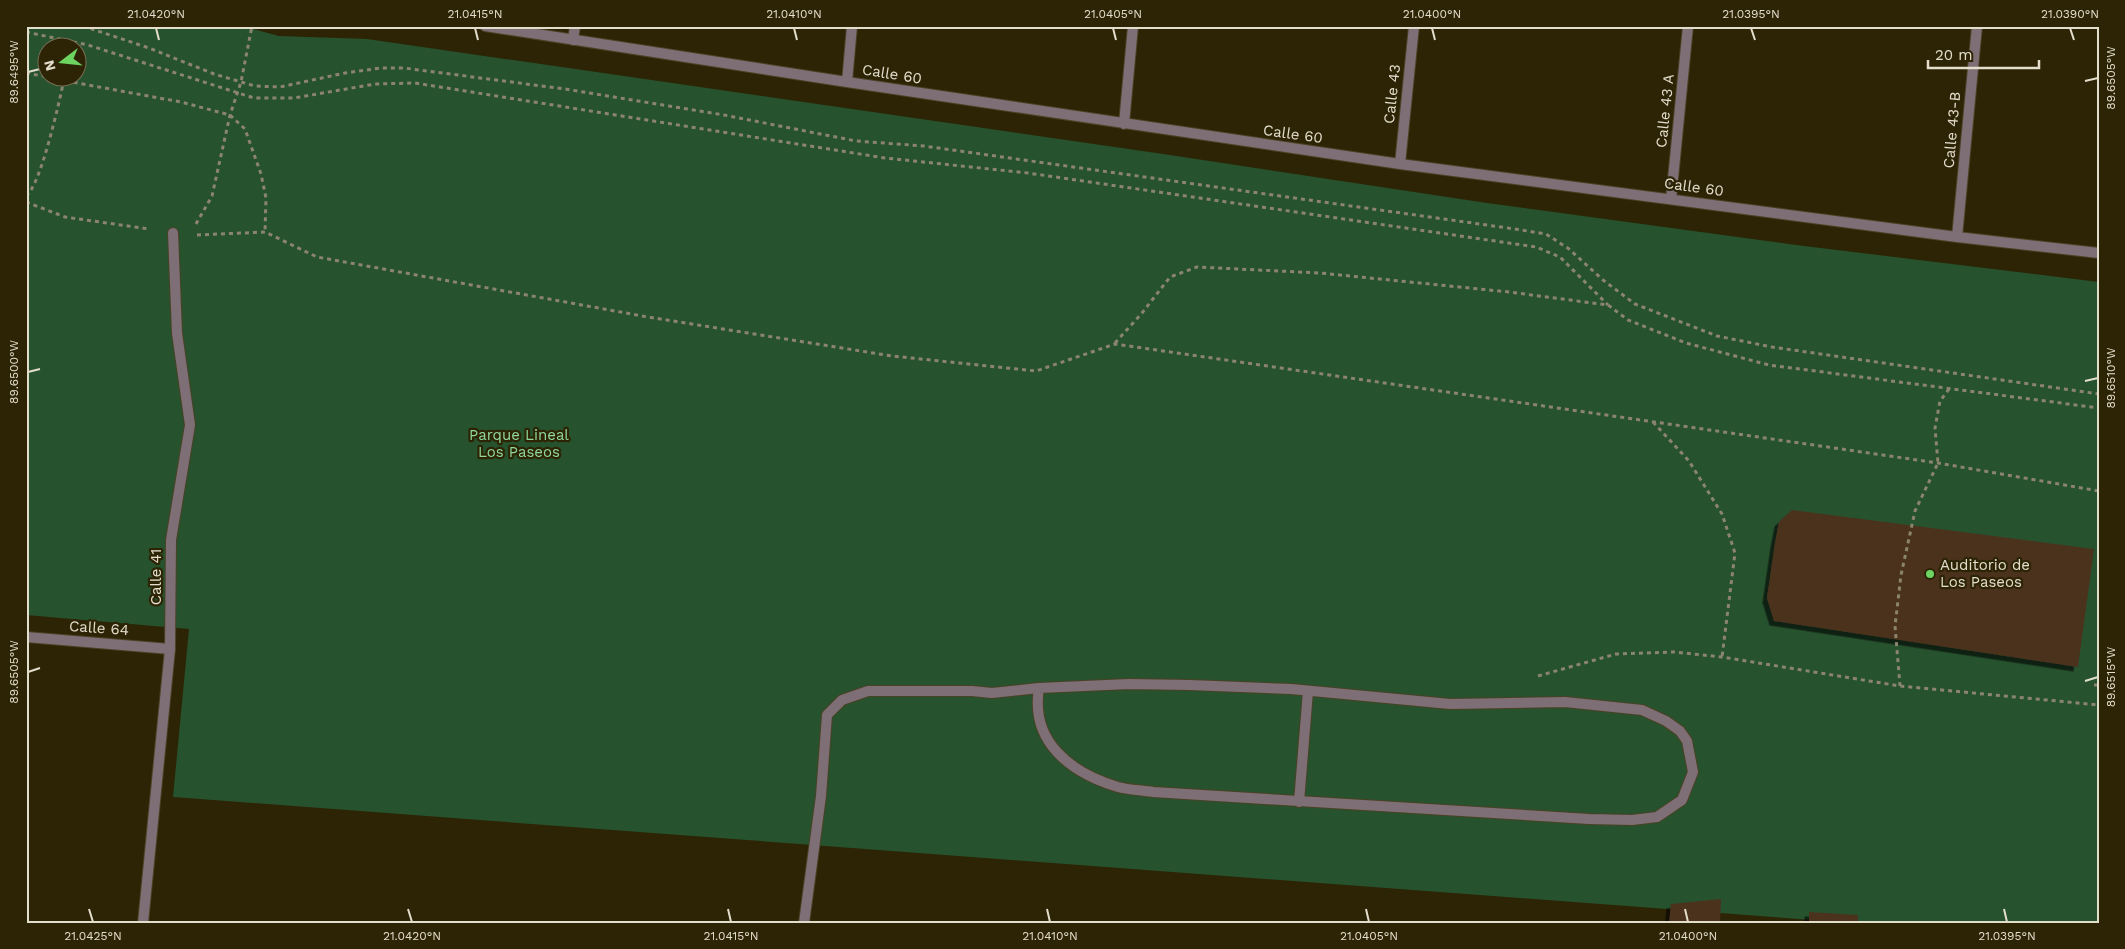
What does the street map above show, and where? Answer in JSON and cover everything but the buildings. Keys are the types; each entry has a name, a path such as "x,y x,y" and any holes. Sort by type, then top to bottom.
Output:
{"street":[{"name":"Calle 60","path":"485,26 1124,124 1400,164 1957,237 2099,253"},
{"path":"573,40 574,26"},
{"path":"847,82 852,26"},
{"path":"1124,124 1133,26"},
{"name":"Calle 43","path":"1400,164 1414,26"},
{"name":"Calle 43 A","path":"1671,199 1688,26"},
{"name":"Calle 43-B","path":"1957,237 1977,26"},
{"name":"Calle 41","path":"143,923 170,649 171,540 190,425 177,333 173,233"},
{"name":"Calle 64","path":"26,638 170,649"},
{"path":"804,923 821,796 828,715 842,700 868,691 972,691 992,693 1039,688 1129,684 1308,691 1450,704 1565,702 1642,710 1666,721 1680,731 1687,741 1693,772 1682,800 1671,809 1657,817 1632,820 1153,792 1120,787 1093,778 1075,768 1058,754 1046,734 1036,705 1039,688"},
{"path":"1299,802 1308,691"}],"path":[{"path":"83,26 149,48 214,74 255,86 280,88 345,73 381,68 404,68 565,89 724,115 856,140 924,146 1546,234 1569,249 1603,280 1635,304 1717,336 1772,348 2099,394"},
{"path":"190,235 212,196 230,115 241,82 252,26"},
{"path":"26,32 88,45 254,98 294,98 375,84 415,83 885,158 1028,173 1536,247 1560,257 1608,305 1628,320 1686,343 1769,365 2099,408"},
{"path":"88,85 181,102 230,115 245,129 261,174 266,198 265,232"},
{"path":"26,196 31,192 52,128 62,88"},
{"path":"26,202 65,217 173,233 190,235 265,232 317,257 648,317 892,356 1036,371 1115,344 1938,463 2099,491"},
{"path":"1115,344 1170,278 1197,267 1320,273 1509,292 1608,305"},
{"path":"1900,686 1895,626 1901,575 1915,511 1938,463 1935,428 1940,401 1949,389"},
{"path":"1653,422 1689,461 1722,514 1734,553 1722,657"},
{"path":"1534,678 1616,654 1674,652 1722,657 1900,686 2099,705"},
{"path":"2094,685 2099,685"}],"green space":[{"name":"Parque Lineal Los Paseos","path":"26,26 242,26 279,36 367,39 1170,155 1487,203 1796,245 2099,282 2099,923 1853,923 173,797 189,629 26,615"}],"place":[{"name":"Auditorio de Los Paseos","path":"1930,574"}]}
